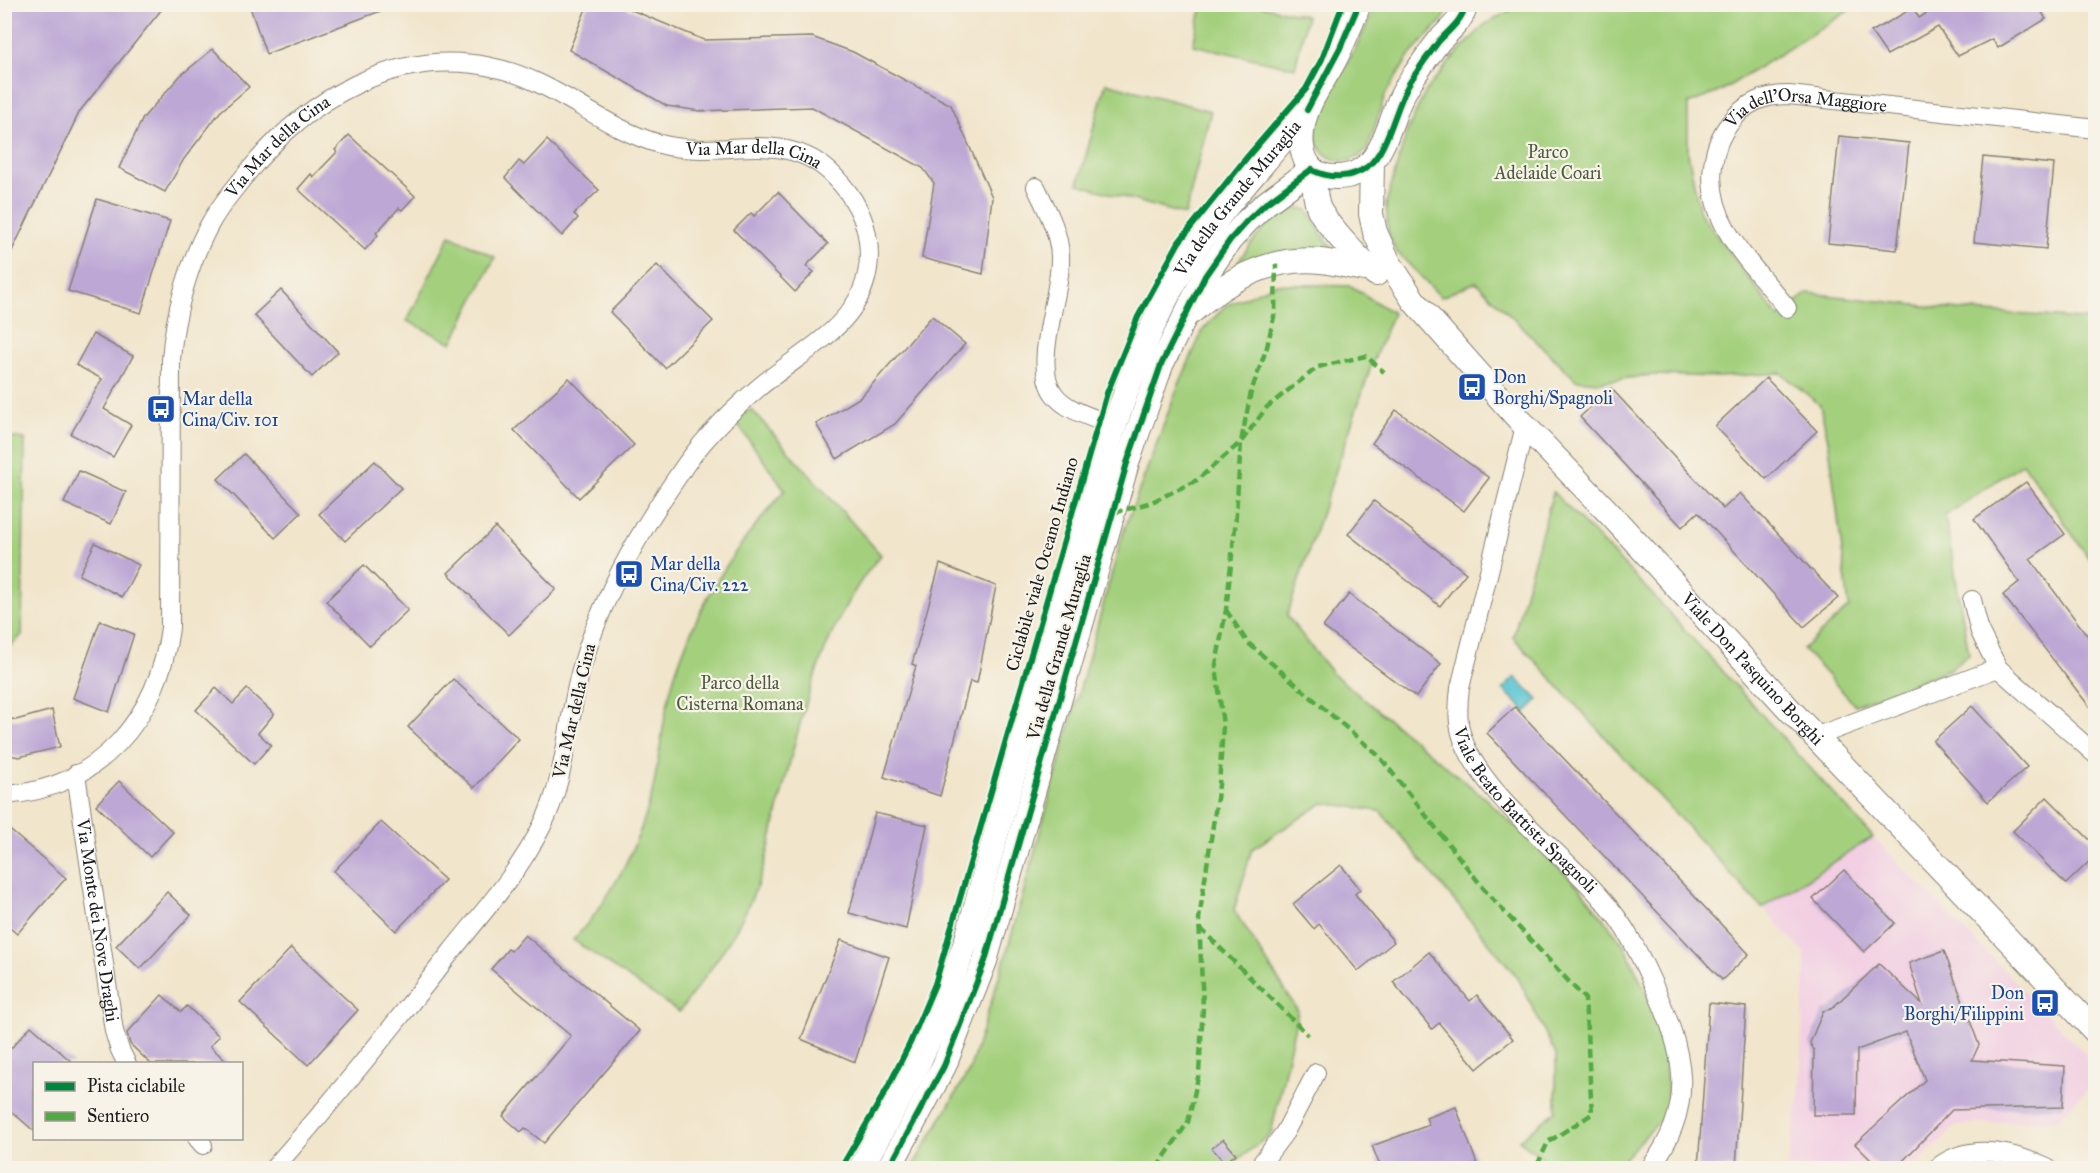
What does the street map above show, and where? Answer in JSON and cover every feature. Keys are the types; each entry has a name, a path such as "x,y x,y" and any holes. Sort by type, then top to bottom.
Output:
{"street":[{"path":"1307,110 1340,48 1359,4"},
{"path":"1313,170 1325,176 1339,177 1357,172 1372,162 1383,144 1409,83 1428,55 1470,8"},
{"name":"Via Mar della Cina","path":"4,795 29,793 76,774 103,759 125,736 149,698 166,656 170,628 172,346 179,313 197,253 208,226 235,187 268,148 300,119 342,91 386,71 427,63 479,64 507,70 534,80 558,91 619,128 660,144 703,150 772,147 801,152 828,169 846,188 859,209 868,246 867,282 856,304 837,326 755,390 690,458 663,497 622,568 590,638 581,668 554,793 544,822 532,843 512,875 425,986 337,1096 274,1168"},
{"name":"Via dell'Orsa Maggiore","path":"1787,309 1729,236 1712,187 1714,158 1722,135 1739,112 1752,102 1768,96 1789,95 2096,129"},
{"name":"Viale Don Pasquino Borghi","path":"1307,110 1303,124 1302,143 1304,157 1313,170 1320,210 1371,270 1414,301"},
{"name":"Via della Grande Muraglia","path":"861,1168 915,1070 944,1004 967,939 1114,426 1141,351 1181,270 1228,205 1307,110"},
{"name":"Viale Don Pasquino Borghi","path":"1372,162 1372,225 1383,252 1414,301 1525,426 1610,514 1815,737 2096,1032"},
{"name":"Via della Grande Muraglia","path":"889,1168 944,1066 981,971 1127,464 1154,383 1182,320 1205,276 1245,222 1265,204 1313,170"},
{"path":"1036,187 1054,228 1060,256 1058,292 1046,355 1047,380 1052,392 1060,401 1114,426"},
{"path":"1182,320 1225,286 1258,269 1276,264 1291,261 1320,261 1371,270"},
{"name":"Viale Beato Battista Spagnoli","path":"1525,426 1460,688 1458,711 1460,732 1469,753 1491,785 1593,889 1616,916 1634,944 1663,1007 1676,1047 1681,1089 1676,1126 1650,1168"},
{"path":"1972,600 1980,632 1998,668 2096,755"},
{"path":"1815,737 1998,668"},
{"name":"Via Monte dei Nove Draghi","path":"76,774 114,1031 126,1062"},
{"path":"1258,1168 1285,1132 1316,1073"},
{"path":"1937,1168 1947,1160 1959,1155 1987,1152 2014,1156 2047,1168"}],"shaded area":[{"path":"1652,594 1873,837 2095,1063 2095,1081 2058,1120 1956,1125 1913,1168 1787,1168 1800,1090 1805,954 1609,741"}],"green space":[{"path":"1202,5 1257,5 1307,16 1295,68 1193,45"},
{"path":"1375,5 1449,5 1444,18 1410,55 1386,93 1367,150 1354,159 1338,160 1324,153 1317,141 1319,117"},
{"name":"Parco Adelaide Coari","path":"1519,5 1858,5 1721,91 1688,104 1688,153 1700,213 1779,318 1787,308 1808,293 1960,310 2095,320 2095,567 2023,463 1945,516 1969,654 1950,669 1855,705 1803,649 1849,607 1829,445 1820,405 1781,373 1719,377 1652,375 1599,382 1576,380 1476,282 1441,297 1396,251 1388,233 1386,203 1407,131 1426,91 1484,25"},
{"path":"1106,83 1211,111 1185,215 1078,184"},
{"path":"1302,208 1308,210 1321,233 1340,258 1298,252 1273,253 1261,255 1234,267 1271,221 1291,210"},
{"path":"450,235 495,257 452,343 407,321"},
{"path":"1275,284 1351,286 1393,313 1370,369 1287,616 1332,673 1486,799 1579,887 1625,946 1660,1024 1670,1110 1615,1168 1556,1168 1519,1140 1556,1111 1556,1055 1518,978 1380,811 1323,803 1252,849 1234,910 1298,1011 1271,1134 1227,1168 912,1168 969,1071 1006,955 1123,533 1177,389 1203,330 1225,306"},
{"name":"Parco della Cisterna Romana","path":"751,409 881,555 861,581 829,640 796,737 768,853 755,890 743,917 726,945 679,1012 573,940 611,890 622,872 639,833 652,793 672,683 697,618 738,549 785,490 735,421"},
{"path":"5,437 25,439 22,635 5,651"},
{"path":"1553,492 1652,594 1873,837 1762,908 1513,637"}],"water":[{"path":"1515,677 1538,700 1526,712 1503,689"}],"building":[{"path":"4,4 166,4 80,111 4,267"},
{"path":"249,4 394,4 394,6 266,54"},
{"path":"588,4 617,4 704,40 812,37 853,52 951,105 992,197 983,274 922,258 934,183 923,168 812,107 700,111 667,106 569,50"},
{"path":"1942,4 2037,4 2046,19 1998,48 1992,39 1958,56 1938,27 1887,55 1871,32 1913,8 1919,18"},
{"path":"213,49 249,87 220,112 184,159 165,192 119,168 143,118 180,76"},
{"path":"349,135 415,196 402,210 399,208 376,233 378,235 365,250 298,189 311,174 313,177 337,152 335,150"},
{"path":"1839,136 1909,143 1897,250 1828,243"},
{"path":"547,140 599,190 574,214 578,218 562,236 505,178 519,161 524,165"},
{"path":"1983,157 2054,164 2046,249 1974,242"},
{"path":"778,192 828,244 806,266 814,272 795,292 734,230 751,213 754,216"},
{"path":"97,199 170,221 141,313 68,291"},
{"path":"657,265 713,321 665,368 610,312"},
{"path":"281,290 338,352 312,377 254,315"},
{"path":"932,316 965,344 895,424 837,459 816,424 861,397"},
{"path":"93,334 133,356 104,409 131,425 113,457 71,434 102,379 76,365"},
{"path":"569,378 634,445 579,498 514,430"},
{"path":"1766,378 1817,431 1766,479 1715,426"},
{"path":"1611,388 1723,509 1740,493 1838,598 1804,627 1698,512 1682,527 1580,417"},
{"path":"1396,410 1489,478 1464,511 1372,443"},
{"path":"244,454 301,513 275,538 218,479"},
{"path":"375,461 401,488 345,541 319,514"},
{"path":"79,471 126,492 111,524 64,503"},
{"path":"2026,482 2065,534 2030,559 2096,647 2096,715 2003,595 2019,582 1974,519"},
{"path":"1374,501 1466,573 1440,606 1348,534"},
{"path":"495,527 556,589 509,635 448,573"},
{"path":"95,543 139,565 122,597 79,575"},
{"path":"940,564 996,586 977,683 970,681 940,796 884,777 916,666 912,664"},
{"path":"364,565 408,610 370,646 326,601"},
{"path":"1349,594 1441,664 1416,697 1323,627"},
{"path":"100,621 134,634 109,712 73,698"},
{"path":"453,679 519,739 474,788 408,727"},
{"path":"216,688 233,704 247,689 274,714 258,733 271,745 254,764 196,710"},
{"path":"1972,706 2027,767 1988,802 1933,741"},
{"path":"1515,707 1749,954 1722,980 1487,733"},
{"path":"52,710 60,747 19,757 4,754 4,717 16,720"},
{"path":"119,781 173,832 150,857 96,805"},
{"path":"2047,797 2096,846 2096,855 2066,884 2013,831"},
{"path":"875,813 927,825 906,929 849,913"},
{"path":"381,822 445,880 396,931 334,871"},
{"path":"4,825 66,878 17,934 4,923"},
{"path":"1341,865 1360,889 1355,894 1394,942 1358,971 1319,924 1314,929 1293,904"},
{"path":"1844,870 1895,923 1864,952 1813,899"},
{"path":"167,892 191,915 140,969 116,946"},
{"path":"525,935 640,1031 544,1143 525,1128 521,1132 503,1116 571,1036 491,969 508,949 511,951"},
{"path":"841,940 889,957 855,1062 801,1039"},
{"path":"291,948 358,1010 308,1065 240,1002"},
{"path":"1944,951 1979,1045 1972,1060 2065,1066 2063,1107 1952,1110 1896,1168 1879,1168 1855,1144 1925,1080 1906,1032 1857,1050 1856,1115 1813,1115 1814,1050 1810,1043 1823,1011 1831,1009 1879,964 1922,1004 1909,963"},
{"path":"1429,952 1470,1001 1477,995 1513,1039 1477,1069 1439,1023 1432,1029 1393,982"},
{"path":"162,995 181,1012 187,1006 219,1036 210,1046 227,1062 149,1062 130,1044 127,1033"},
{"path":"1709,1003 1746,1007 1736,1168 1698,1168"},
{"path":"31,1026 72,1062 33,1062 33,1130 4,1105 4,1056"},
{"path":"1456,1107 1477,1164 1464,1168 1381,1168 1372,1146 1429,1125 1426,1118"},
{"path":"1223,1139 1236,1154 1225,1163 1212,1148"}],"marked path":[{"path":"1157,1168 1188,1122 1199,1073 1203,1007 1199,919 1219,785 1223,726 1216,665 1226,610 1241,442 1251,392 1267,347 1275,312 1276,264"},
{"path":"1114,513 1152,502 1197,480 1241,442 1267,407 1318,367 1366,356 1384,372"},
{"path":"1226,610 1247,642 1379,756 1488,894 1585,999 1592,1114 1548,1142 1536,1168"},
{"path":"1200,928 1308,1035"}],"cycle path":[{"name":"Ciclabile viale Oceano Indiano","path":"841,1168 887,1089 935,984 1107,393 1138,317 1179,242 1248,156 1306,89 1322,59 1343,4"},
{"path":"1307,110 1340,48 1359,4"},
{"path":"1314,171 1327,175 1348,175 1361,171 1375,159 1410,82 1439,41 1459,20 1466,4"},
{"path":"889,1168 944,1066 985,961 1127,463 1161,365 1205,276 1230,240 1265,204 1312,169"}],"place":[{"name":"Don Borghi/Spagnoli","path":"1472,387"},
{"name":"Mar della Cina/Civ. 101","path":"161,409"},
{"name":"Mar della Cina/Civ. 222","path":"629,574"},
{"name":"Don Borghi/Filippini","path":"2045,1003"}]}
